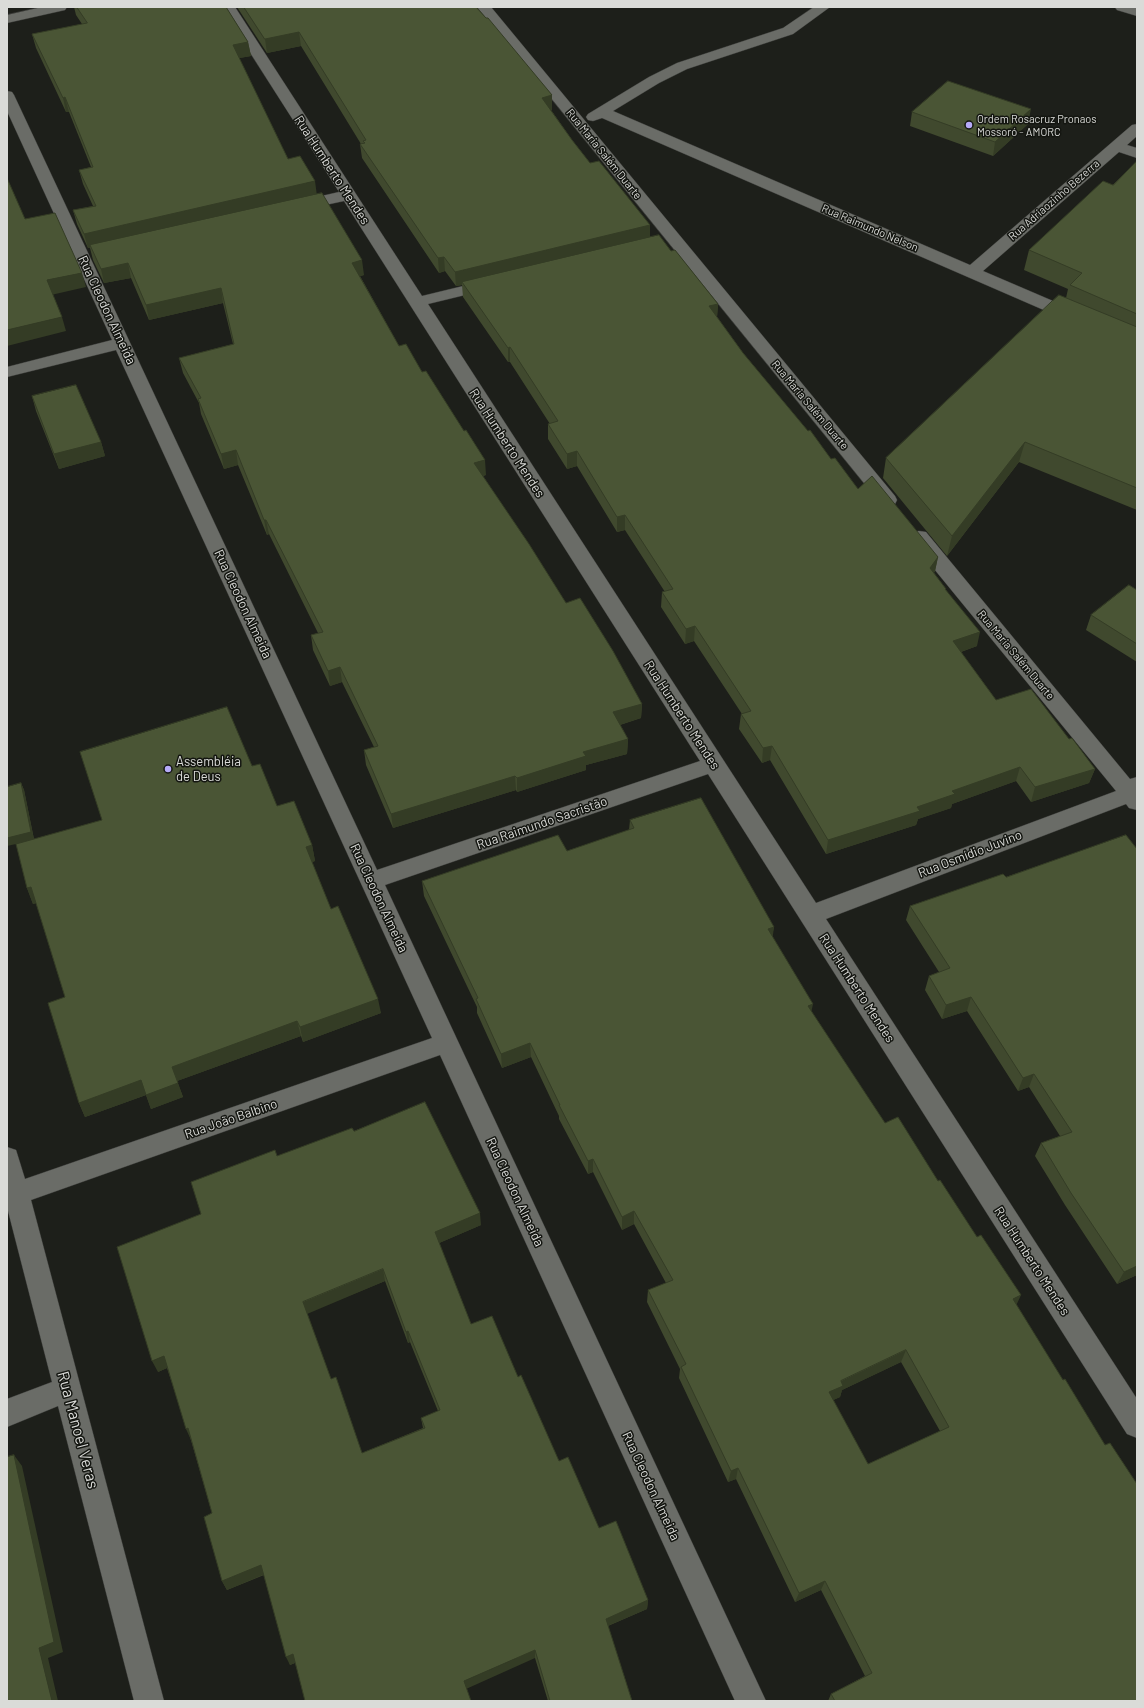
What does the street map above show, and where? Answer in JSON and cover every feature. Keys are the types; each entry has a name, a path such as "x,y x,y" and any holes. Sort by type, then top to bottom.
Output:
{"street":[{"path":"7,19 60,7"},
{"name":"Rua Humberto Mendes","path":"228,7 1137,1424"},
{"name":"Rua Maria Salém Duarte","path":"484,7 580,124 667,242 903,518 1135,794"},
{"path":"580,124 654,80 682,66 788,31 823,7"},
{"path":"1122,7 1137,12"},
{"name":"Rua Cleodon Almeida","path":"7,95 89,255 122,343 751,1701"},
{"name":"Rua Raimundo Nelson","path":"602,112 1087,322"},
{"name":"Rua Adriaozinho Bezerra","path":"972,272 1137,128"},
{"path":"1116,146 1137,154"},
{"path":"280,210 348,195"},
{"path":"417,302 508,280"},
{"path":"7,372 122,343"},
{"name":"Rua Raimundo Sacristão","path":"371,881 714,764"},
{"name":"Rua Osmídio Juvino","path":"810,915 1135,794"},
{"name":"Rua João Balbino","path":"16,1194 446,1043"},
{"name":"Rua Manoel Veras","path":"7,1158 149,1701"},
{"path":"7,1413 67,1389"}],"building":[{"path":"77,7 226,7 248,42 233,45 288,159 300,156 315,181 84,234 73,210 96,206 79,170 93,167 65,97 63,98 32,34 87,23"},
{"path":"244,7 476,7 486,18 488,18 552,95 542,98 590,163 599,161 650,225 455,272 444,257 438,258 360,144 365,143 363,141 366,140 299,32 265,39"},
{"path":"948,81 1031,109 995,142 912,112"},
{"path":"1137,161 1137,314 1070,285 1082,273 1029,250 1103,181 1113,185"},
{"path":"7,178 25,219 55,213 82,273 47,280 62,317 7,330"},
{"path":"322,193 362,260 352,263 399,346 406,344 422,372 426,371 464,431 466,430 485,460 474,463 529,544 566,603 580,598 613,651 642,704 613,712 628,739 583,752 586,756 517,778 515,776 391,814 364,750 378,746 340,667 328,671 311,635 323,632 266,520 264,520 236,450 221,454 198,399 201,398 179,358 234,344 221,288 146,305 128,263 101,269 90,245"},
{"path":"659,235 671,251 675,250 718,304 709,306 743,353 808,431 810,430 831,459 835,458 858,489 872,476 938,557 930,568 980,632 953,641 996,700 1031,689 1069,739 1072,738 1095,769 1035,787 1020,767 952,791 955,794 917,807 920,811 828,840 772,746 763,748 741,714 751,711 695,626 686,629 662,592 673,589 625,515 617,517 577,451 567,454 548,424 558,421 510,347 508,348 462,282"},
{"path":"1059,295 1137,327 1137,488 1025,442 952,536 886,458"},
{"path":"76,385 101,442 54,454 32,396"},
{"path":"1129,585 1137,590 1137,644 1091,615"},
{"path":"227,707 252,766 260,764 277,806 294,801 312,845 306,847 331,909 338,906 378,999 300,1027 297,1021 172,1067 178,1083 146,1095 141,1080 79,1103 48,1003 65,997 31,887 27,888 16,844 102,820 80,752"},
{"path":"21,783 31,832 7,838 7,787"},
{"path":"701,798 774,927 768,929 813,1004 808,1006 885,1123 898,1117 938,1181 940,1180 977,1237 981,1235 1021,1295 1013,1299 1063,1380 1065,1379 1105,1445 1110,1443 1137,1484 1137,1701 835,1701 831,1694 872,1673 825,1581 799,1593 738,1468 731,1471 681,1367 686,1364 648,1290 673,1280 634,1211 622,1217 593,1159 588,1161 559,1105 530,1043 501,1054 476,999 478,998 422,881 558,835 567,851 634,828 630,820","holes":["906,1350 949,1427 868,1464 829,1392 843,1386 841,1381"]},
{"path":"1126,835 1137,849 1137,1266 1124,1272 1071,1193 1041,1143 1072,1132 1034,1074 1023,1078 971,997 946,1005 929,976 950,968 910,906 1003,874 1006,877"},
{"path":"425,1102 480,1213 435,1232 471,1324 492,1316 518,1377 521,1375 559,1461 568,1457 599,1528 616,1521 648,1600 606,1619 632,1701 550,1701 535,1650 464,1681 471,1701 305,1701 293,1654 286,1657 261,1565 222,1581 204,1517 212,1513 188,1428 186,1429 164,1356 152,1361 117,1247 201,1214 191,1182 275,1150 277,1156 352,1128 354,1131","holes":["383,1269 406,1332 408,1331 440,1410 421,1418 425,1428 362,1453 336,1377 331,1379 303,1302"]},
{"path":"14,1455 54,1642 39,1648 52,1701 7,1701 7,1457"}],"place":[{"name":"Ordem Rosacruz Pronaos Mossoró - AMORC","path":"969,125"},
{"name":"Assembléia de Deus","path":"168,769"}]}
